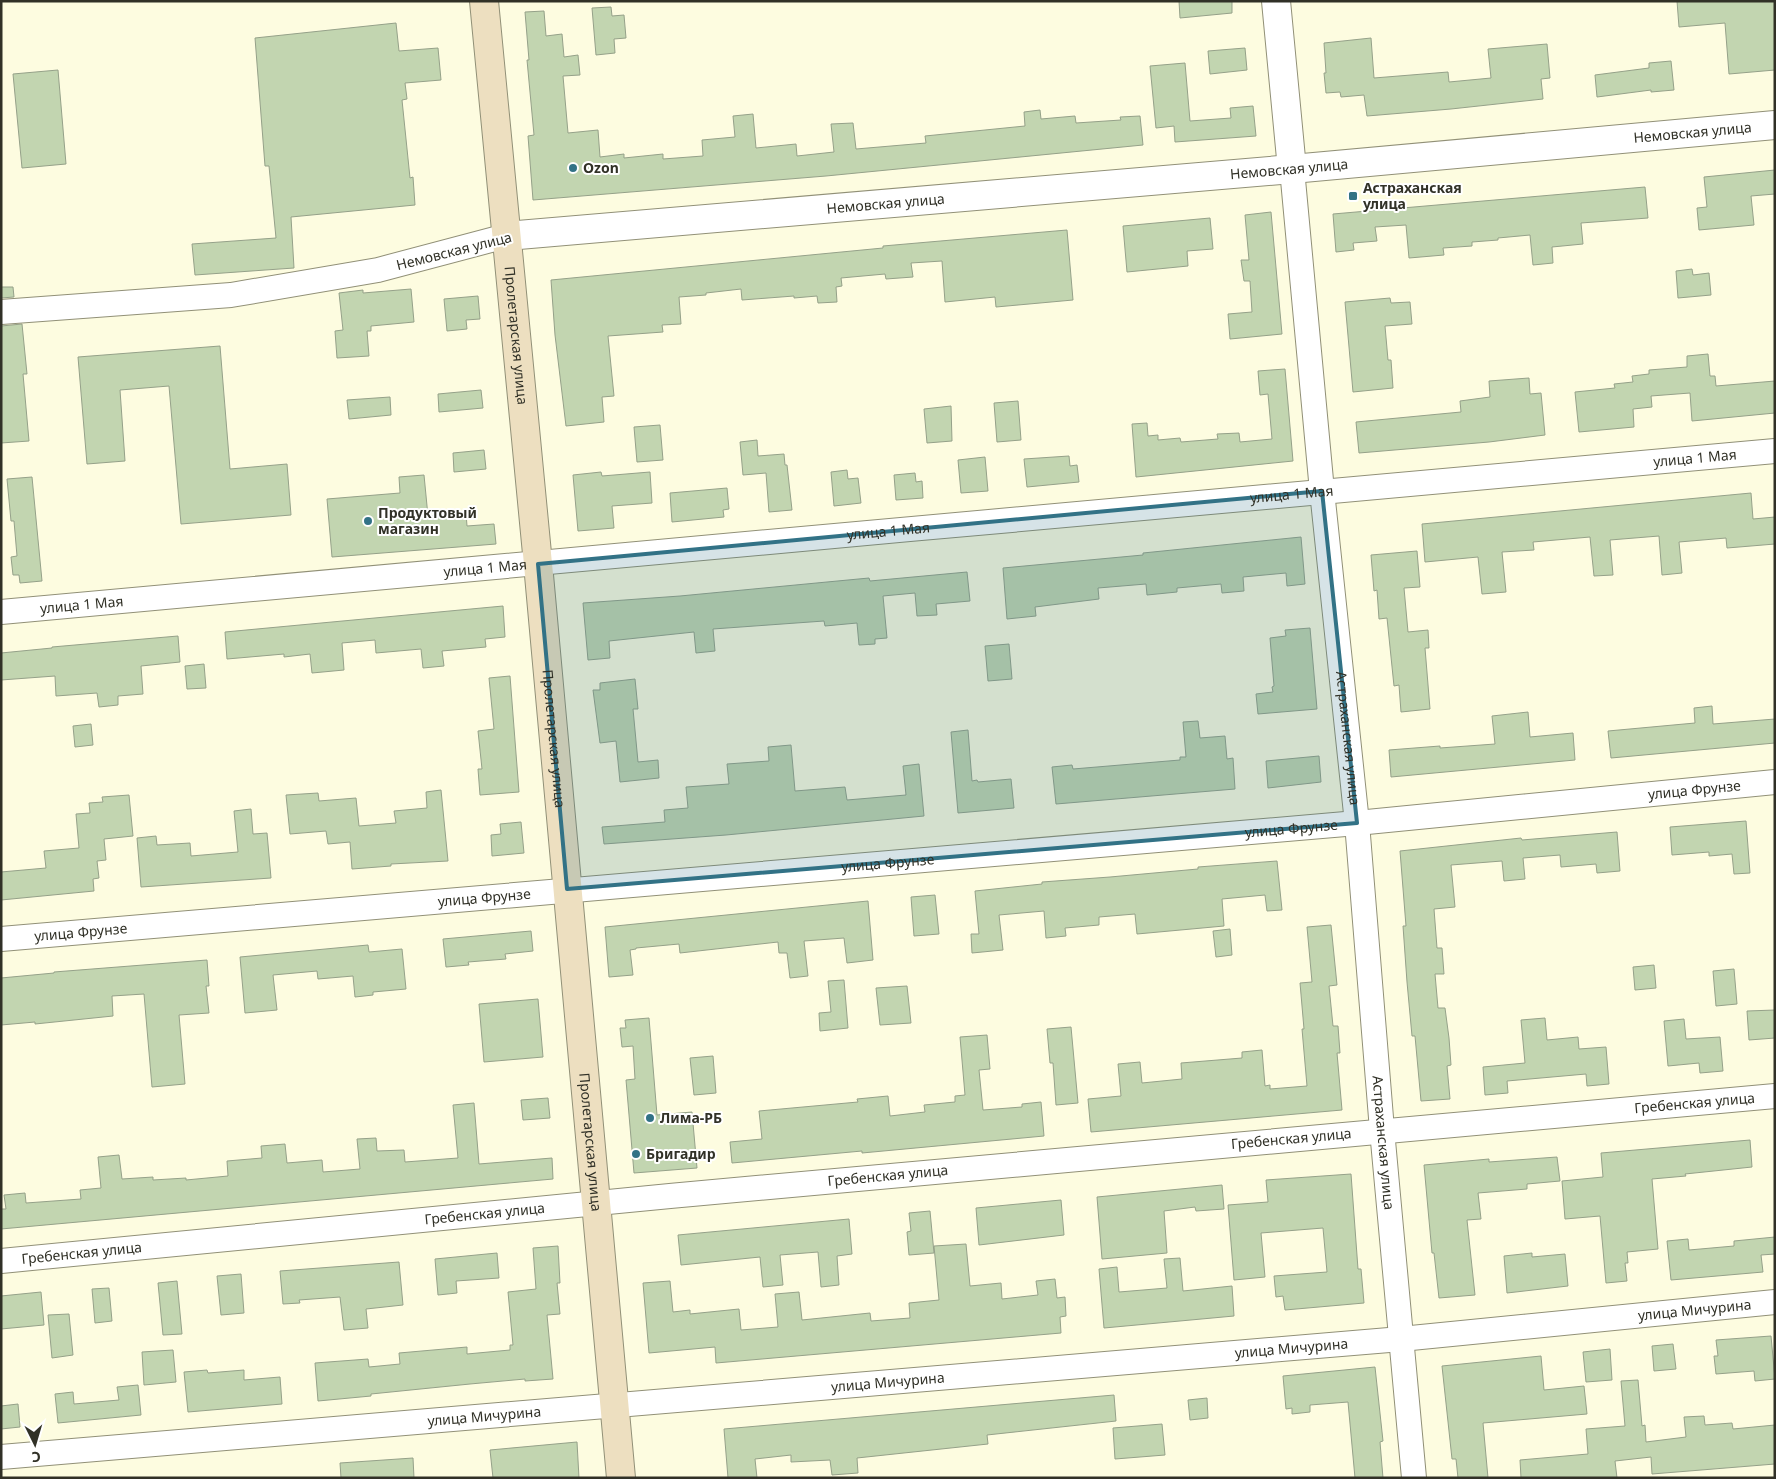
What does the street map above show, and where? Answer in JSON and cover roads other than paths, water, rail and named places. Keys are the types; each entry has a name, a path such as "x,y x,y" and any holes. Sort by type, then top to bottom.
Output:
{"main road":[{"name":"Пролетарская улица","path":"484,1 538,564 621,1478"}],"street":[{"name":"Астраханская улица","path":"1276,1 1322,491 1357,823 1382,1130 1414,1478"},
{"name":"Немовская улица","path":"1,312 231,295 378,270 506,236 1292,169 1775,125"},
{"name":"улица 1 Мая","path":"1,612 1775,451"},
{"name":"улица Фрунзе","path":"1,939 1357,823 1775,782"},
{"name":"Гребенская улица","path":"1,1261 595,1202 1775,1096"},
{"name":"улица Мичурина","path":"1,1457 1401,1338 1775,1302"}],"place":[{"name":"Ozon","path":"573,168"},
{"name":"Астраханская улица","path":"1353,196"},
{"name":"Продуктовый магазин","path":"368,521"},
{"name":"Лима-РБ","path":"650,1118"},
{"name":"Бригадир","path":"636,1154"}]}
